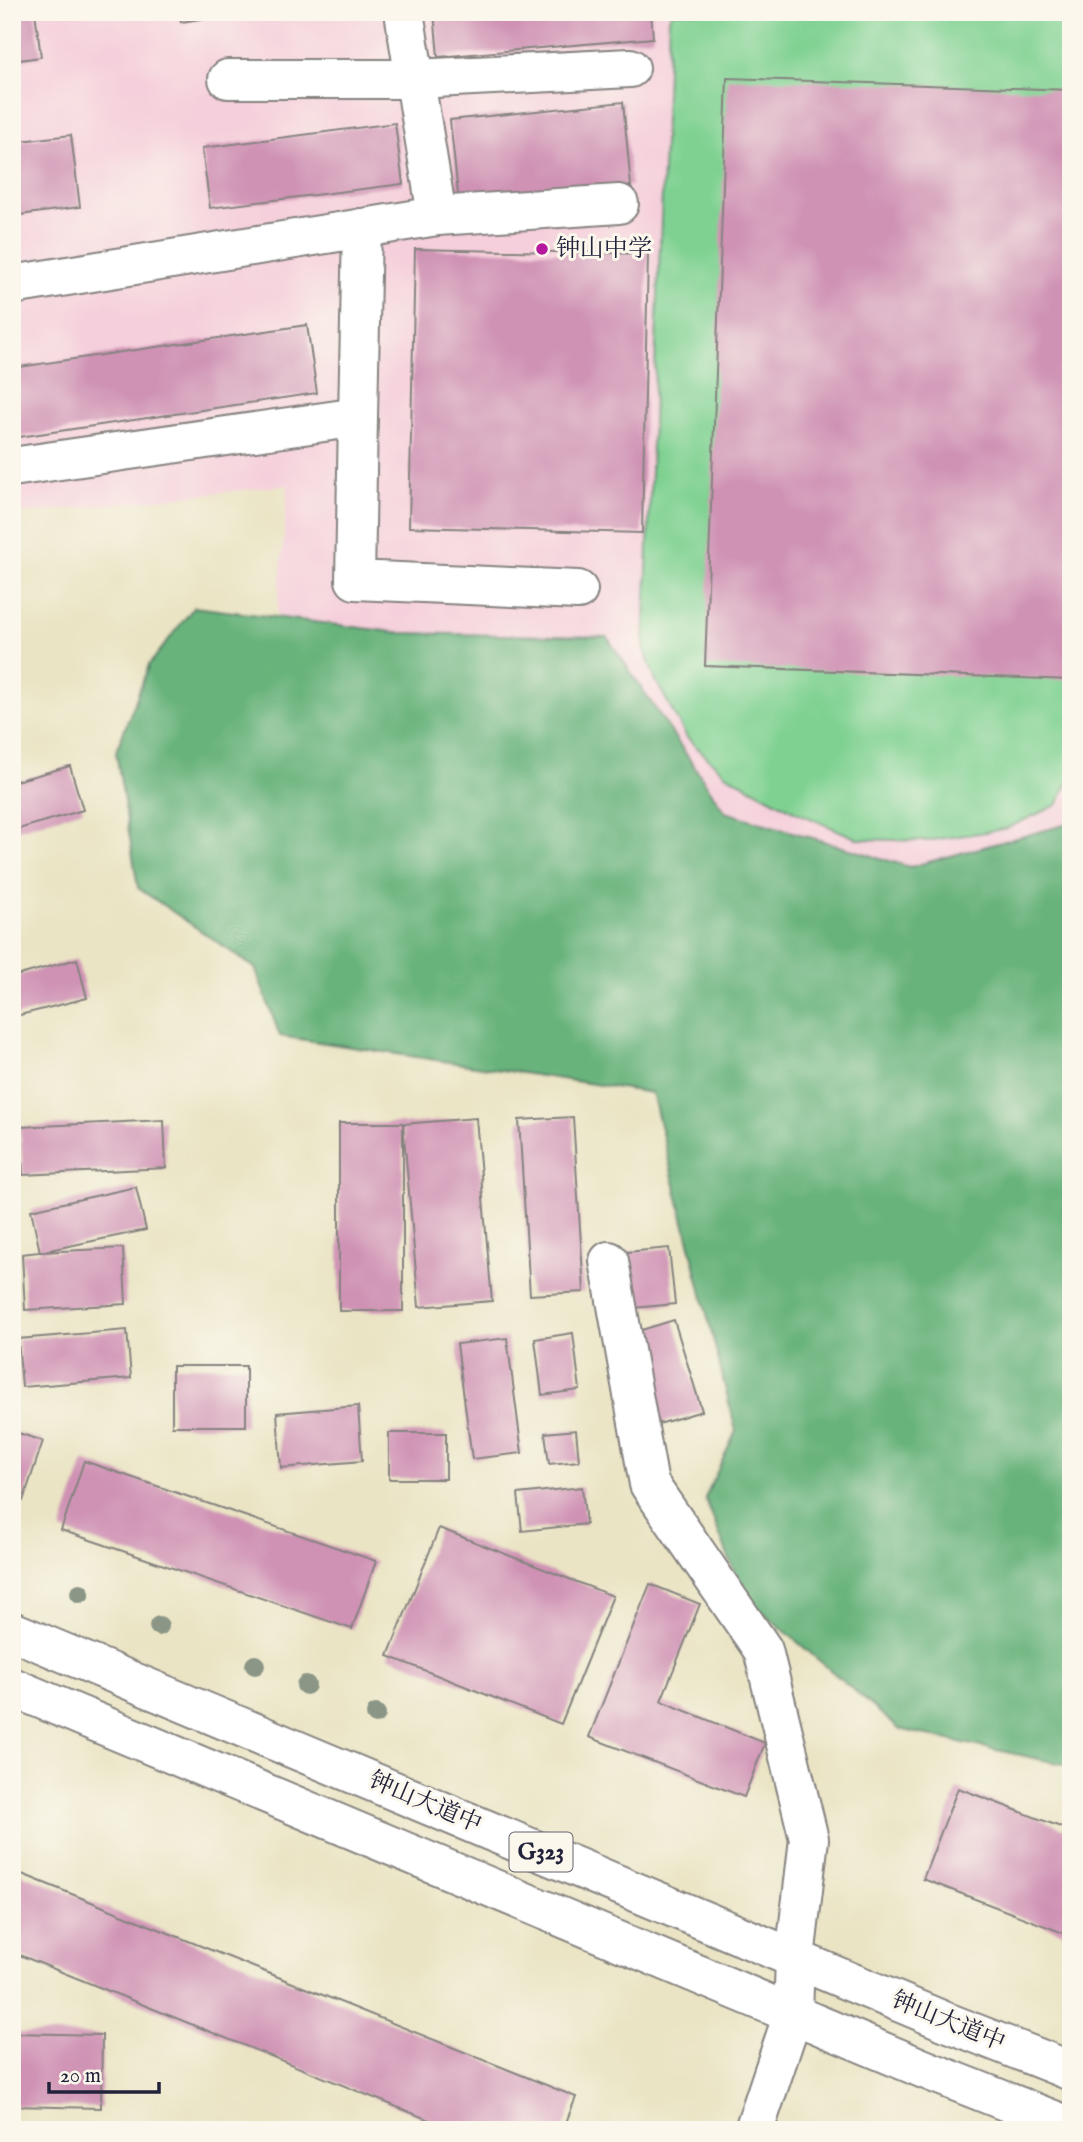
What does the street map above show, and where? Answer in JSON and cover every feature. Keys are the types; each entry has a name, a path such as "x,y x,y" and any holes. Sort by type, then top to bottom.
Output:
{"main road":[{"path":"404,12 437,216"},
{"path":"228,79 415,79 630,68"},
{"path":"12,285 437,216 619,204"},
{"path":"362,228 355,580 578,590"},
{"path":"12,467 358,417"},
{"path":"609,1261 649,1484 763,1650 809,1839 795,1958 793,2014 754,2130"},
{"name":"钟山大道中","path":"12,1631 944,2021 1071,2071"},
{"name":"G323","path":"12,1688 1071,2127"}],"shaded area":[{"name":"钟山中学","path":"12,12 1071,12 1071,823 910,867 725,812 607,637 402,633 277,616 288,485 12,515"}],"green space":[{"path":"673,12 1071,12 1071,777 1057,805 1005,829 926,841 858,839 794,811 725,774 687,738 654,677 644,647 669,18"},
{"path":"194,607 402,633 607,637 725,812 910,867 1071,823 1071,1766 899,1729 744,1596 705,1498 736,1431 652,1093 280,1036 255,968 138,888 116,752 149,665"}],"building":[{"path":"12,12 35,12 41,57 12,61"},
{"path":"180,12 231,12 231,14 181,22"},
{"path":"434,12 651,12 653,38 438,57"},
{"path":"727,78 1071,90 1071,680 705,666"},
{"path":"623,102 631,186 459,203 450,120"},
{"path":"395,123 403,184 210,208 202,148"},
{"path":"71,135 80,207 12,216 12,142"},
{"path":"415,249 648,254 642,533 409,527"},
{"path":"307,325 317,393 12,438 12,368"},
{"path":"70,766 83,810 12,831 12,782"},
{"path":"77,959 87,998 12,1017 12,977"},
{"path":"573,1117 584,1292 530,1295 519,1120"},
{"path":"476,1118 492,1301 419,1307 403,1124"},
{"path":"164,1120 166,1168 23,1175 20,1127"},
{"path":"339,1123 403,1123 403,1311 339,1311"},
{"path":"136,1187 146,1230 40,1252 31,1210"},
{"path":"123,1248 126,1304 25,1310 22,1254"},
{"path":"669,1248 675,1304 633,1308 627,1252"},
{"path":"674,1320 702,1411 659,1424 632,1333"},
{"path":"127,1330 131,1378 22,1387 18,1339"},
{"path":"573,1333 580,1390 542,1395 535,1339"},
{"path":"507,1338 522,1453 472,1459 457,1344"},
{"path":"172,1366 246,1366 246,1426 172,1426"},
{"path":"358,1406 362,1461 281,1468 277,1413"},
{"path":"576,1430 579,1461 549,1464 545,1433"},
{"path":"12,1431 43,1441 23,1501 12,1498"},
{"path":"389,1433 446,1433 446,1479 389,1479"},
{"path":"84,1461 376,1561 352,1629 61,1530"},
{"path":"582,1487 586,1524 522,1531 518,1494"},
{"path":"439,1528 613,1596 561,1724 388,1656"},
{"path":"650,1584 700,1604 661,1701 765,1743 744,1797 589,1737"},
{"path":"958,1788 1071,1831 1071,1936 923,1879"},
{"path":"12,1870 576,2097 563,2130 454,2130 12,1952"},
{"path":"12,2033 102,2035 101,2108 12,2106"}],"place":[{"name":"钟山中学","path":"542,249"}]}
